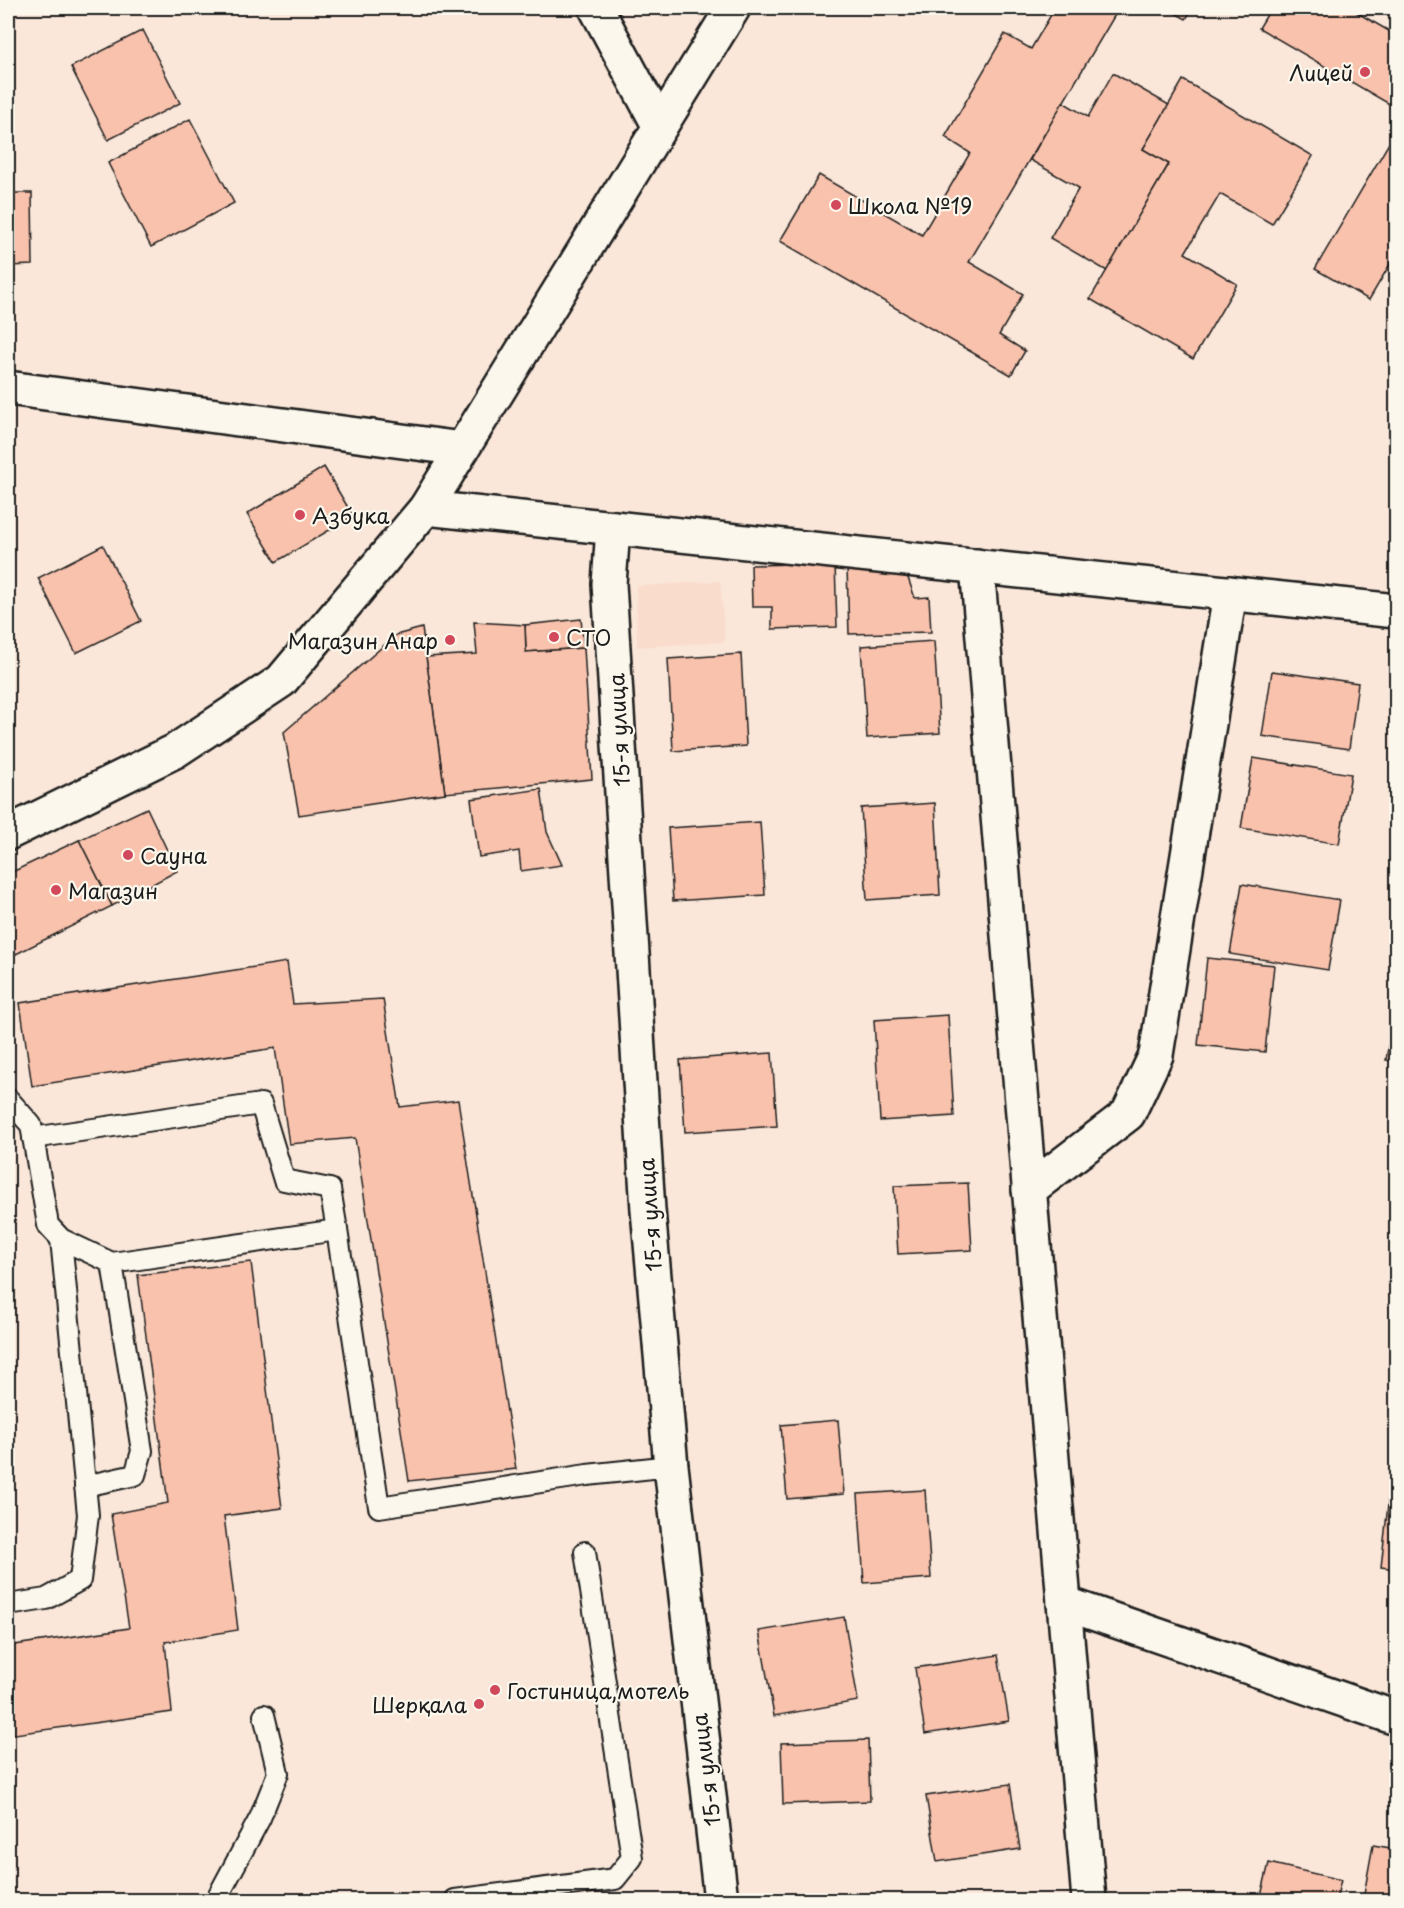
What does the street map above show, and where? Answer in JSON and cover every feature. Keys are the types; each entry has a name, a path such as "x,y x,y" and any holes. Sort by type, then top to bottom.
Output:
{"street":[{"path":"596,8 660,127"},
{"path":"8,833 175,751 281,681 426,508 733,8"},
{"path":"8,388 462,449"},
{"path":"426,508 1396,611"},
{"name":"15-я улица","path":"613,528 609,584 648,1210 671,1466 721,1900"},
{"path":"977,566 1089,1900"},
{"path":"1029,1190 1128,1114 1156,1055 1230,593"},
{"path":"1064,1603 1396,1718"}],"lane":[{"path":"8,1099 31,1125 48,1225 61,1239 112,1263 337,1230"},
{"path":"33,1138 261,1104 284,1180 330,1189 379,1507 586,1475 671,1466"},
{"path":"8,1605 46,1599 80,1580 88,1515 61,1239"},
{"path":"85,1486 135,1474 142,1451 112,1263"},
{"path":"455,1900 615,1880 632,1858 585,1552"},
{"path":"216,1900 260,1818 278,1773 264,1715"}],"shaded area":[{"path":"720,581 725,642 637,647 636,586"}],"building":[{"name":"Школа №19","path":"1055,8 1119,8 969,262 1023,294 999,335 1025,351 1011,375 780,241 819,175 922,235 970,153 945,137 1005,34 1031,49"},
{"path":"1166,8 1193,8 1186,19"},
{"name":"Лицей","path":"1271,8 1349,8 1396,35 1396,108 1259,28"},
{"path":"143,30 180,103 108,140 71,67"},
{"path":"1113,73 1169,105 1143,149 1169,164 1107,271 1050,238 1079,188 1030,160 1063,102 1088,117"},
{"path":"1183,80 1313,156 1272,224 1220,194 1185,253 1237,284 1193,359 1090,299 1169,164 1143,149"},
{"path":"190,119 234,203 151,247 108,163"},
{"path":"1396,131 1396,254 1369,300 1315,269"},
{"path":"8,193 32,193 33,265 8,266"},
{"name":"Азбука","path":"324,467 353,516 276,562 247,514"},
{"path":"103,545 141,621 76,653 38,578"},
{"path":"835,563 837,627 772,629 772,607 752,607 751,565"},
{"path":"908,565 908,578 915,598 929,597 931,632 849,634 847,567"},
{"name":"СТО","path":"581,619 584,648 526,652 525,625"},
{"path":"474,622 525,625 526,652 584,648 592,779 445,793 426,657 477,654"},
{"path":"422,628 445,793 299,815 284,732 396,635"},
{"path":"934,641 940,733 867,738 861,646"},
{"path":"741,654 746,746 673,751 668,659"},
{"path":"1272,671 1358,683 1349,749 1262,736"},
{"path":"1253,758 1351,774 1339,844 1241,828"},
{"path":"541,789 547,832 562,865 521,871 519,851 479,857 471,799"},
{"path":"935,803 940,895 867,900 861,808"},
{"name":"Сауна","path":"147,808 177,871 112,906 79,840"},
{"path":"760,822 765,895 673,901 668,828"},
{"name":"Магазин","path":"79,840 112,906 8,958 8,874"},
{"path":"1242,884 1340,900 1328,970 1230,954"},
{"path":"1207,958 1274,965 1265,1052 1198,1045"},
{"path":"287,962 293,1004 383,999 400,1107 458,1100 516,1469 409,1481 355,1138 289,1144 275,1048 32,1086 20,1003"},
{"path":"1396,999 1396,1061 1386,1060"},
{"path":"948,1015 954,1116 880,1121 874,1020"},
{"path":"772,1053 777,1126 685,1132 680,1060"},
{"path":"968,1183 972,1250 898,1254 894,1186"},
{"path":"251,1262 282,1508 224,1516 238,1630 165,1642 172,1712 8,1735 8,1646 129,1628 111,1514 168,1503 138,1275"},
{"path":"838,1420 844,1494 787,1499 781,1425"},
{"path":"1390,1487 1396,1487 1396,1569 1381,1567"},
{"path":"925,1490 931,1578 864,1583 858,1494"},
{"path":"844,1617 858,1701 774,1716 759,1631"},
{"path":"998,1655 1009,1721 925,1734 915,1668"},
{"path":"868,1740 870,1801 783,1804 781,1743"},
{"path":"1010,1784 1020,1849 937,1862 926,1796"},
{"path":"1373,1845 1396,1849 1396,1900 1363,1900"},
{"path":"1269,1863 1341,1880 1336,1900 1260,1900"}],"place":[{"name":"Лицей","path":"1365,72"},
{"name":"Школа №19","path":"836,205"},
{"name":"Азбука","path":"300,515"},
{"name":"СТО","path":"554,637"},
{"name":"Магазин Анар","path":"450,640"},
{"name":"Сауна","path":"128,855"},
{"name":"Магазин","path":"56,890"},
{"name":"Гостиница,мотель","path":"495,1690"},
{"name":"Шерқала","path":"479,1704"}]}
